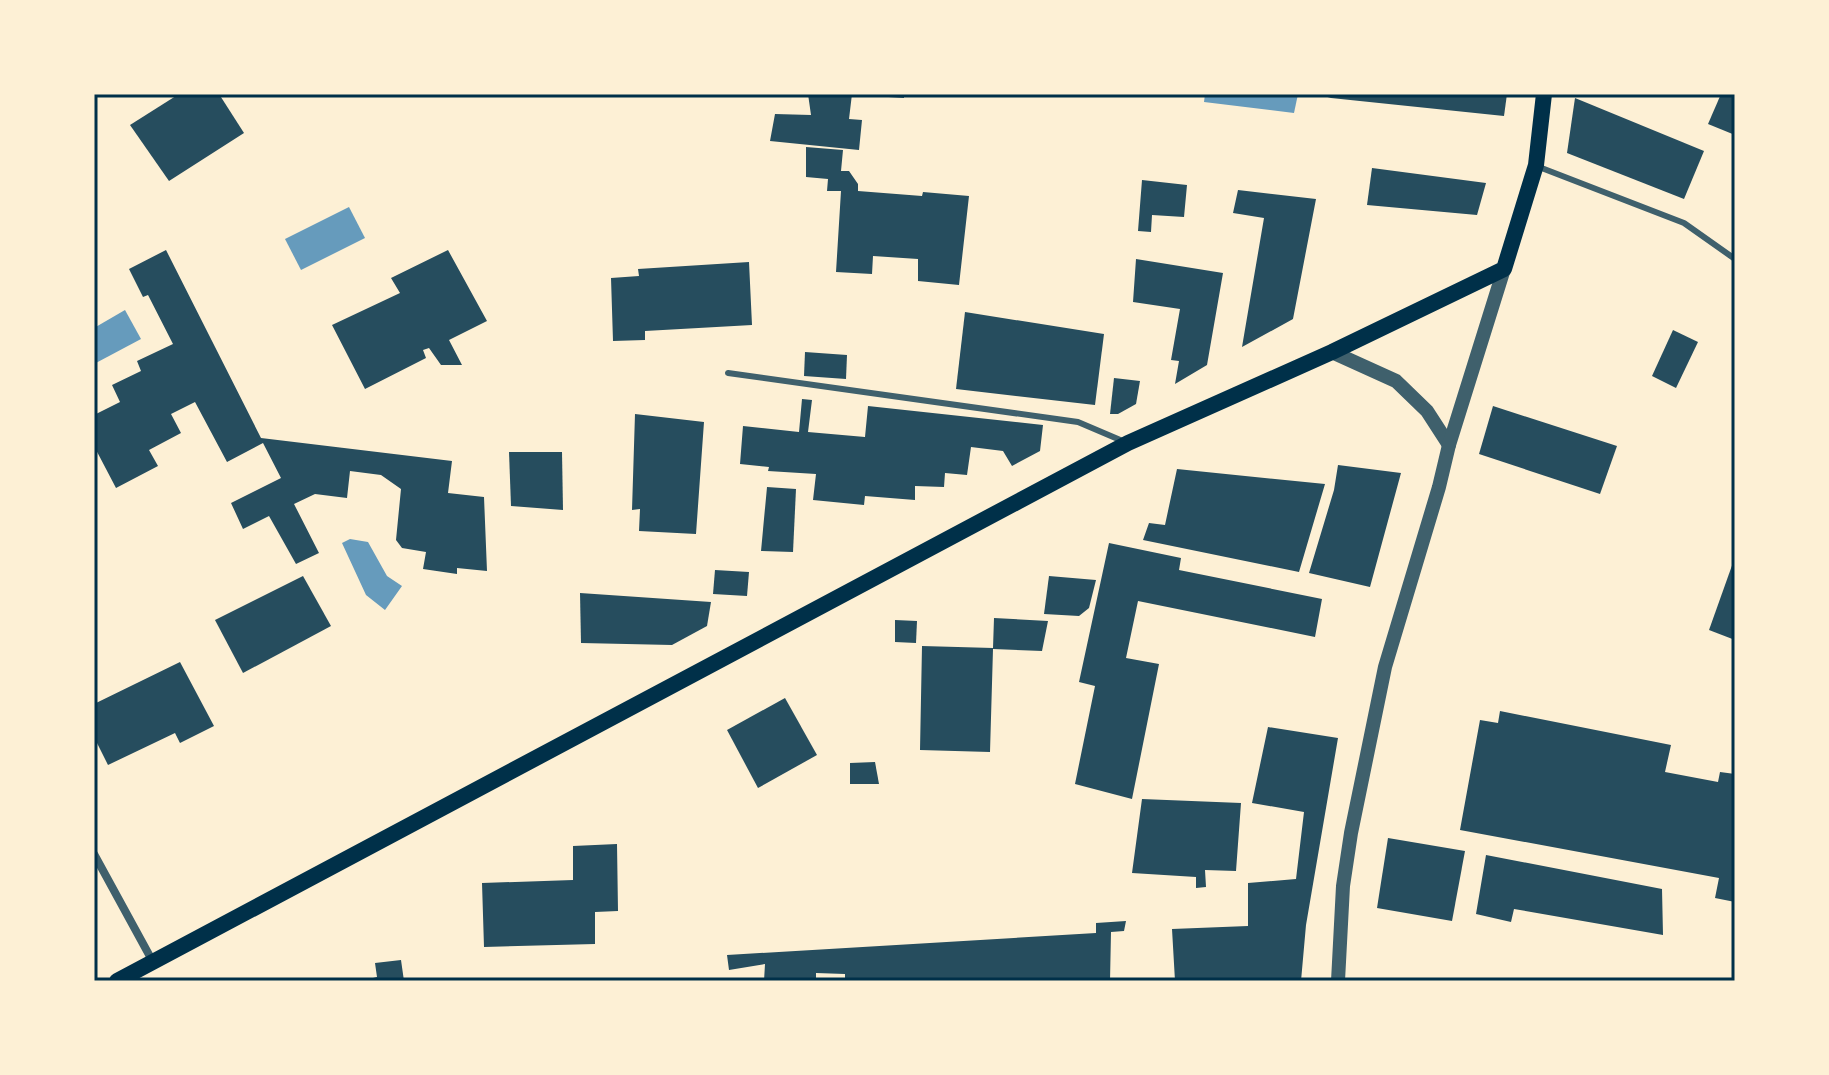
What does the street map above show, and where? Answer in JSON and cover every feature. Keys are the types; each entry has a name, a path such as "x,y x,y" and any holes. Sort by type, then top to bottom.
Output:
{"main road":[{"path":"117,981 1128,443 1332,352 1504,269 1536,165 1544,94"}],"street":[{"path":"1338,981 1343,886 1356,804 1385,667 1504,269"},
{"path":"1332,352 1396,381 1427,411 1449,445"},
{"path":"94,854 153,962"}],"lane":[{"path":"1536,165 1684,223 1735,259"},
{"path":"728,373 1078,422 1128,443"}],"water":[{"path":"1205,94 1298,94 1294,113 1204,102"},
{"path":"349,207 365,238 301,270 285,239"},
{"path":"125,310 141,339 94,364 94,328"},
{"path":"350,539 368,542 387,576 402,586 385,610 366,595 342,543"}],"building":[{"path":"179,94 219,94 244,133 169,181 130,125"},
{"path":"808,94 852,94 849,119 862,120 859,150 770,141 775,114 811,115"},
{"path":"904,94 904,98 873,96"},
{"path":"1317,94 1507,94 1504,116"},
{"path":"1721,94 1735,94 1735,135 1708,124"},
{"path":"1575,98 1704,151 1684,199 1567,153"},
{"path":"806,147 843,150 841,171 849,171 858,184 858,191 969,196 959,285 918,281 918,259 873,256 872,274 836,272 841,191 827,191 828,179 806,177"},
{"path":"1372,168 1486,183 1477,215 1367,205"},
{"path":"1142,180 1187,185 1184,217 1152,215 1151,232 1138,231"},
{"path":"1238,190 1316,199 1293,319 1242,347 1264,218 1233,213"},
{"path":"166,250 261,438 452,461 448,493 484,497 487,571 457,568 457,574 423,569 426,552 402,548 396,540 401,489 381,475 350,471 347,498 315,494 294,504 319,553 296,564 269,516 243,529 231,503 281,478 263,443 227,462 195,402 171,414 181,433 149,450 158,466 116,488 94,446 94,415 120,402 112,385 141,371 137,361 173,344 148,295 143,297 129,269"},
{"path":"448,250 487,321 449,340 462,365 441,365 429,348 423,350 426,358 365,389 332,325 400,293 391,278"},
{"path":"1136,259 1223,273 1207,365 1175,384 1179,361 1171,360 1180,309 1133,302"},
{"path":"749,262 752,325 645,331 645,340 613,341 611,278 639,276 638,269"},
{"path":"965,312 1104,334 1095,405 956,389"},
{"path":"1673,330 1698,342 1676,388 1652,376"},
{"path":"805,352 847,355 846,379 804,376"},
{"path":"1114,378 1140,381 1136,404 1118,414 1110,414"},
{"path":"802,399 812,400 808,432 865,437 868,406 1043,425 1040,451 1012,466 1003,451 971,447 967,475 945,473 944,487 915,486 915,500 865,496 864,505 813,500 816,474 768,471 769,467 740,464 743,426 799,432"},
{"path":"1493,406 1617,446 1600,494 1479,454"},
{"path":"635,414 704,422 696,534 639,531 640,509 632,510"},
{"path":"509,452 562,452 563,510 511,506"},
{"path":"1338,465 1401,473 1370,587 1309,573 1334,490"},
{"path":"1177,469 1325,484 1299,572 1143,540 1149,523 1165,525"},
{"path":"767,487 796,489 793,552 761,551"},
{"path":"1109,543 1181,558 1179,570 1322,599 1315,637 1138,601 1126,658 1159,664 1132,799 1075,784 1095,686 1079,682"},
{"path":"1735,557 1735,640 1709,630"},
{"path":"715,570 749,572 747,596 713,594"},
{"path":"303,576 331,626 243,673 215,620"},
{"path":"1049,576 1096,580 1089,608 1079,616 1044,614"},
{"path":"580,593 711,602 707,626 672,645 581,643"},
{"path":"994,618 1048,621 1042,651 993,649 990,752 920,750 922,646 993,648"},
{"path":"895,620 917,621 916,643 895,642"},
{"path":"180,662 214,726 180,743 175,733 108,765 94,737 94,704"},
{"path":"785,698 817,755 758,788 727,730"},
{"path":"1500,711 1671,745 1665,772 1718,782 1720,772 1735,774 1735,902 1715,898 1719,878 1460,830 1480,720 1498,723"},
{"path":"1268,727 1338,738 1306,925 1301,981 1175,981 1172,929 1248,926 1248,883 1296,879 1304,812 1252,803"},
{"path":"875,762 879,784 850,784 850,763"},
{"path":"1142,799 1241,803 1236,871 1205,870 1206,887 1196,888 1196,877 1132,873"},
{"path":"1388,838 1465,851 1452,921 1377,908"},
{"path":"617,844 618,911 595,912 595,944 484,947 482,883 573,880 573,846"},
{"path":"1486,855 1662,889 1663,935 1514,909 1511,922 1476,914"},
{"path":"1126,921 1124,931 1111,932 1110,981 845,981 845,974 816,973 816,981 764,981 765,964 729,970 727,955 1096,933 1096,923"},
{"path":"401,960 404,981 361,981 377,977 375,963"}]}
